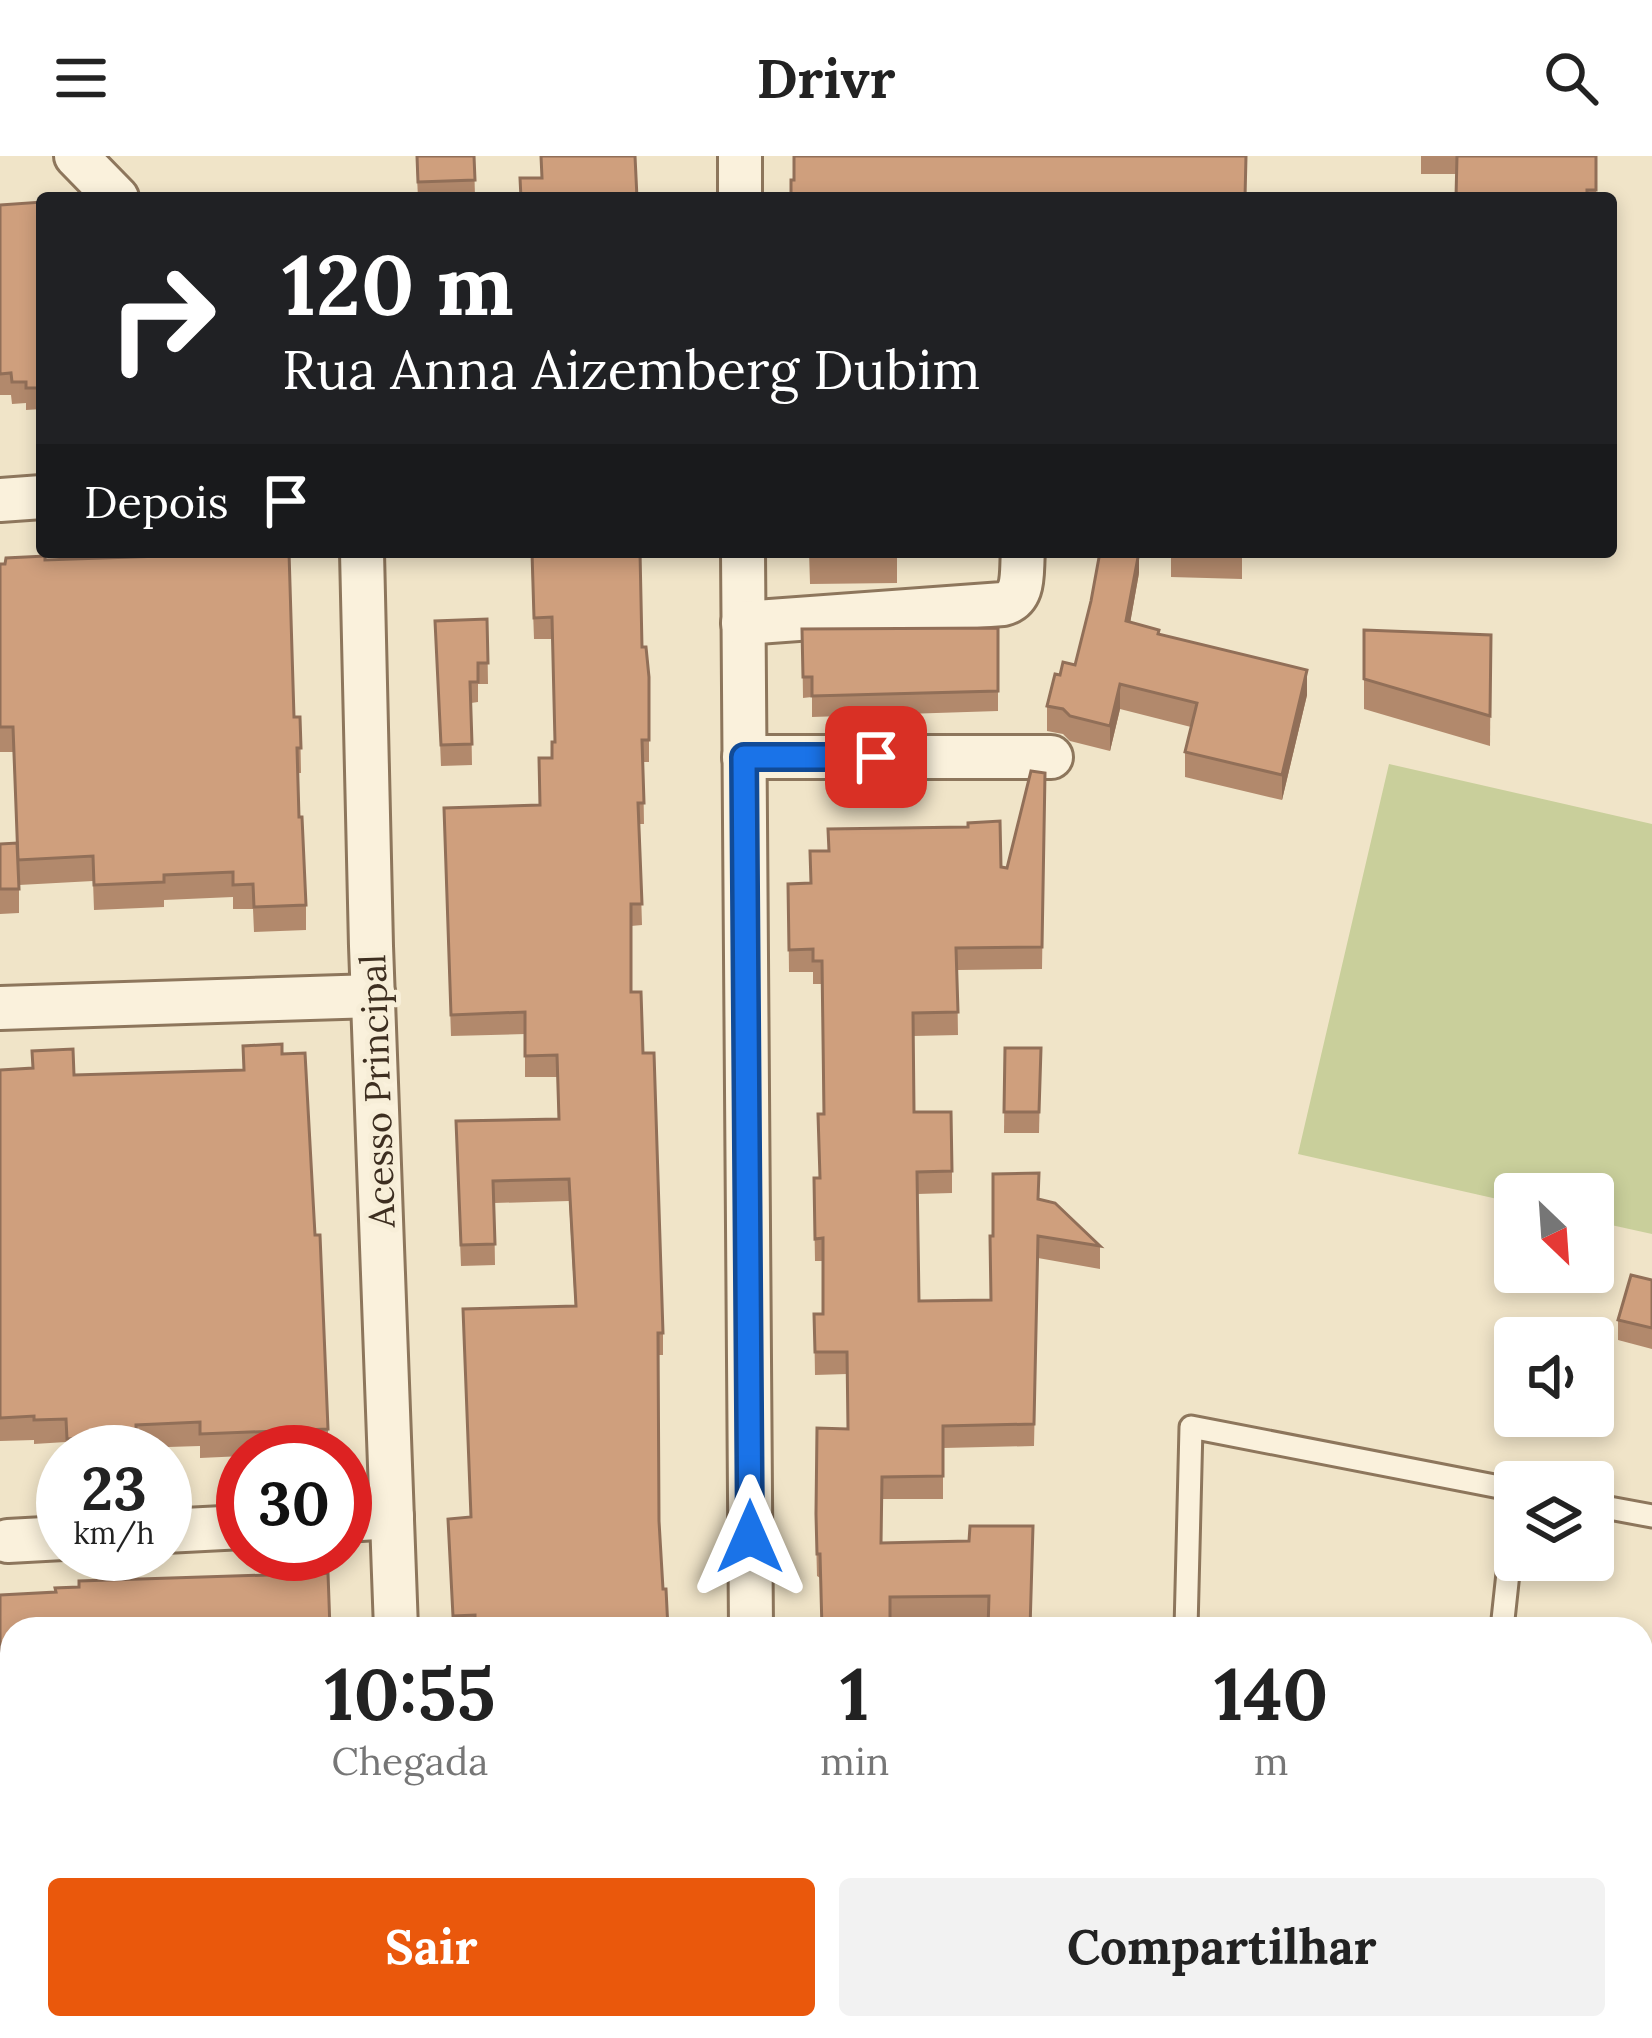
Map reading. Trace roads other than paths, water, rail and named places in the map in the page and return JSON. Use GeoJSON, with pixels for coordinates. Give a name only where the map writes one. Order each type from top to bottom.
{"type":"FeatureCollection","features":[{"type":"Feature","properties":{"kind":"street"},"geometry":{"type":"LineString","coordinates":[[76,156],[111,192]]}},
{"type":"Feature","properties":{"kind":"street"},"geometry":{"type":"LineString","coordinates":[[740,156],[740,192]]}},
{"type":"Feature","properties":{"kind":"street"},"geometry":{"type":"LineString","coordinates":[[0,500],[36,497]]}},
{"type":"Feature","properties":{"kind":"street","name":"Acesso Principal"},"geometry":{"type":"LineString","coordinates":[[362,558],[396,1617]]}},
{"type":"Feature","properties":{"kind":"street"},"geometry":{"type":"LineString","coordinates":[[742,558],[751,1617]]}},
{"type":"Feature","properties":{"kind":"street"},"geometry":{"type":"LineString","coordinates":[[743,623],[1012,602],[1018,595],[1022,558]]}},
{"type":"Feature","properties":{"kind":"street"},"geometry":{"type":"LineString","coordinates":[[744,757],[1051,758]]}},
{"type":"Feature","properties":{"kind":"street"},"geometry":{"type":"LineString","coordinates":[[0,1008],[374,996]]}},
{"type":"Feature","properties":{"kind":"street"},"geometry":{"type":"LineString","coordinates":[[372,1518],[392,1517]]}},
{"type":"Feature","properties":{"kind":"street"},"geometry":{"type":"LineString","coordinates":[[8,1541],[36,1539]]}},
{"type":"Feature","properties":{"kind":"lane"},"geometry":{"type":"LineString","coordinates":[[1186,1617],[1191,1427],[1494,1486]]}},
{"type":"Feature","properties":{"kind":"lane"},"geometry":{"type":"LineString","coordinates":[[1614,1508],[1652,1516]]}},
{"type":"Feature","properties":{"kind":"lane"},"geometry":{"type":"LineString","coordinates":[[1503,1617],[1507,1581]]}}]}
